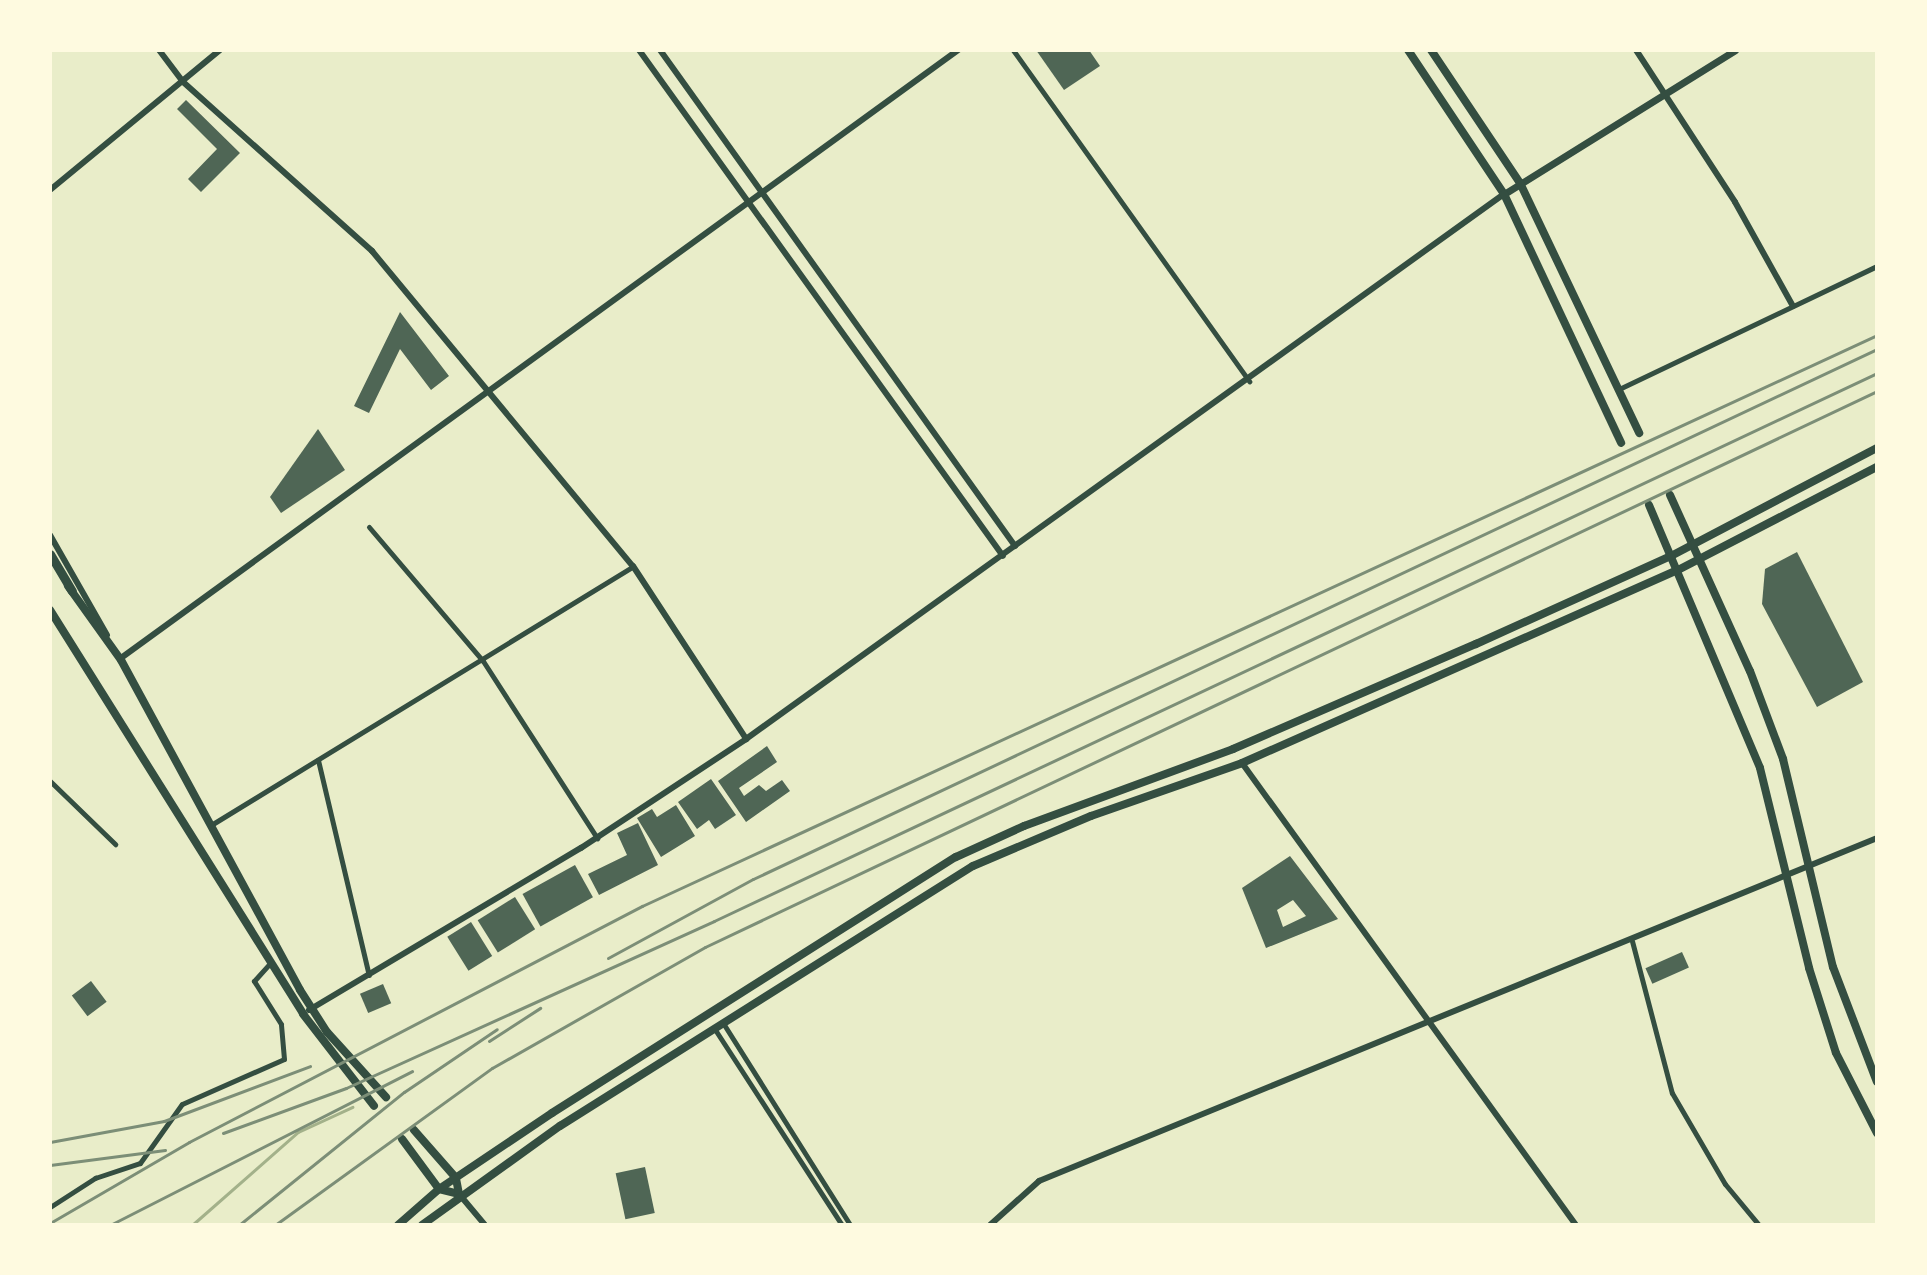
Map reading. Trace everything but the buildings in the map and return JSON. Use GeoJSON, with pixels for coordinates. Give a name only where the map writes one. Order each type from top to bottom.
{"type":"FeatureCollection","features":[{"type":"Feature","properties":{"kind":"highway"},"geometry":{"type":"LineString","coordinates":[[50,554],[72,591]]}},
{"type":"Feature","properties":{"kind":"main road"},"geometry":{"type":"LineString","coordinates":[[1408,50],[1504,194],[1621,443]]}},
{"type":"Feature","properties":{"kind":"main road"},"geometry":{"type":"LineString","coordinates":[[1431,50],[1520,183],[1639,433]]}},
{"type":"Feature","properties":{"kind":"main road"},"geometry":{"type":"LineString","coordinates":[[1504,194],[1735,50]]}},
{"type":"Feature","properties":{"kind":"main road"},"geometry":{"type":"LineString","coordinates":[[398,1225],[439,1189],[956,857],[1024,826],[1233,749],[1671,556],[1877,448]]}},
{"type":"Feature","properties":{"kind":"main road"},"geometry":{"type":"LineString","coordinates":[[422,1225],[459,1194],[718,1025],[973,866],[1091,816],[1242,763],[1678,570],[1877,467]]}},
{"type":"Feature","properties":{"kind":"main road"},"geometry":{"type":"LineString","coordinates":[[1670,495],[1700,558],[1783,759],[1811,864],[1833,967],[1877,1082]]}},
{"type":"Feature","properties":{"kind":"main road"},"geometry":{"type":"LineString","coordinates":[[1649,505],[1760,768],[1836,1053],[1877,1133]]}},
{"type":"Feature","properties":{"kind":"main road"},"geometry":{"type":"LineString","coordinates":[[50,562],[121,660],[312,1009],[386,1097]]}},
{"type":"Feature","properties":{"kind":"main road"},"geometry":{"type":"LineString","coordinates":[[50,610],[303,1014],[374,1106]]}},
{"type":"Feature","properties":{"kind":"main road"},"geometry":{"type":"LineString","coordinates":[[414,1130],[456,1178],[459,1194]]}},
{"type":"Feature","properties":{"kind":"main road"},"geometry":{"type":"LineString","coordinates":[[402,1139],[439,1189],[459,1194]]}},
{"type":"Feature","properties":{"kind":"street"},"geometry":{"type":"LineString","coordinates":[[159,50],[182,81],[372,251],[633,566],[746,739]]}},
{"type":"Feature","properties":{"kind":"street"},"geometry":{"type":"LineString","coordinates":[[50,190],[220,50]]}},
{"type":"Feature","properties":{"kind":"street"},"geometry":{"type":"LineString","coordinates":[[639,50],[1003,556]]}},
{"type":"Feature","properties":{"kind":"street"},"geometry":{"type":"LineString","coordinates":[[660,50],[1015,546]]}},
{"type":"Feature","properties":{"kind":"street"},"geometry":{"type":"LineString","coordinates":[[50,535],[121,660],[488,394],[745,200],[958,50]]}},
{"type":"Feature","properties":{"kind":"street"},"geometry":{"type":"LineString","coordinates":[[1013,50],[1249,381]]}},
{"type":"Feature","properties":{"kind":"street"},"geometry":{"type":"LineString","coordinates":[[1636,50],[1666,93],[1793,306]]}},
{"type":"Feature","properties":{"kind":"street"},"geometry":{"type":"LineString","coordinates":[[303,1014],[597,838],[746,739],[1249,381],[1504,194]]}},
{"type":"Feature","properties":{"kind":"street"},"geometry":{"type":"LineString","coordinates":[[1618,389],[1877,266]]}},
{"type":"Feature","properties":{"kind":"street"},"geometry":{"type":"LineString","coordinates":[[369,527],[483,661],[597,838]]}},
{"type":"Feature","properties":{"kind":"street"},"geometry":{"type":"LineString","coordinates":[[211,825],[483,661],[633,566]]}},
{"type":"Feature","properties":{"kind":"street"},"geometry":{"type":"LineString","coordinates":[[318,760],[369,975]]}},
{"type":"Feature","properties":{"kind":"street"},"geometry":{"type":"LineString","coordinates":[[1242,763],[1576,1225]]}},
{"type":"Feature","properties":{"kind":"street"},"geometry":{"type":"LineString","coordinates":[[50,781],[115,844]]}},
{"type":"Feature","properties":{"kind":"street"},"geometry":{"type":"LineString","coordinates":[[990,1225],[1039,1181],[1788,879],[1811,864],[1877,838]]}},
{"type":"Feature","properties":{"kind":"street"},"geometry":{"type":"LineString","coordinates":[[1632,941],[1672,1093],[1725,1184],[1759,1225]]}},
{"type":"Feature","properties":{"kind":"street"},"geometry":{"type":"LineString","coordinates":[[50,1207],[95,1178],[140,1163],[182,1104],[284,1059],[281,1024],[254,981],[270,963]]}},
{"type":"Feature","properties":{"kind":"street"},"geometry":{"type":"LineString","coordinates":[[718,1025],[842,1225]]}},
{"type":"Feature","properties":{"kind":"street"},"geometry":{"type":"LineString","coordinates":[[718,1025],[850,1225]]}},
{"type":"Feature","properties":{"kind":"street"},"geometry":{"type":"LineString","coordinates":[[459,1194],[485,1225]]}},
{"type":"Feature","properties":{"kind":"waterway"},"geometry":{"type":"LineString","coordinates":[[192,1225],[298,1132],[352,1107]]}},
{"type":"Feature","properties":{"kind":"railway"},"geometry":{"type":"LineString","coordinates":[[50,1223],[189,1142],[642,906],[1877,335]]}},
{"type":"Feature","properties":{"kind":"railway"},"geometry":{"type":"LineString","coordinates":[[608,958],[753,879],[1877,349]]}},
{"type":"Feature","properties":{"kind":"railway"},"geometry":{"type":"LineString","coordinates":[[223,1133],[346,1088],[714,921],[1877,373]]}},
{"type":"Feature","properties":{"kind":"railway"},"geometry":{"type":"LineString","coordinates":[[275,1225],[492,1068],[705,947],[1877,391]]}},
{"type":"Feature","properties":{"kind":"railway"},"geometry":{"type":"LineString","coordinates":[[489,1041],[540,1008]]}},
{"type":"Feature","properties":{"kind":"railway"},"geometry":{"type":"LineString","coordinates":[[239,1225],[404,1092],[497,1029]]}},
{"type":"Feature","properties":{"kind":"railway"},"geometry":{"type":"LineString","coordinates":[[50,1142],[164,1121],[310,1066]]}},
{"type":"Feature","properties":{"kind":"railway"},"geometry":{"type":"LineString","coordinates":[[110,1225],[412,1071]]}},
{"type":"Feature","properties":{"kind":"railway"},"geometry":{"type":"LineString","coordinates":[[50,1165],[165,1150]]}}]}
